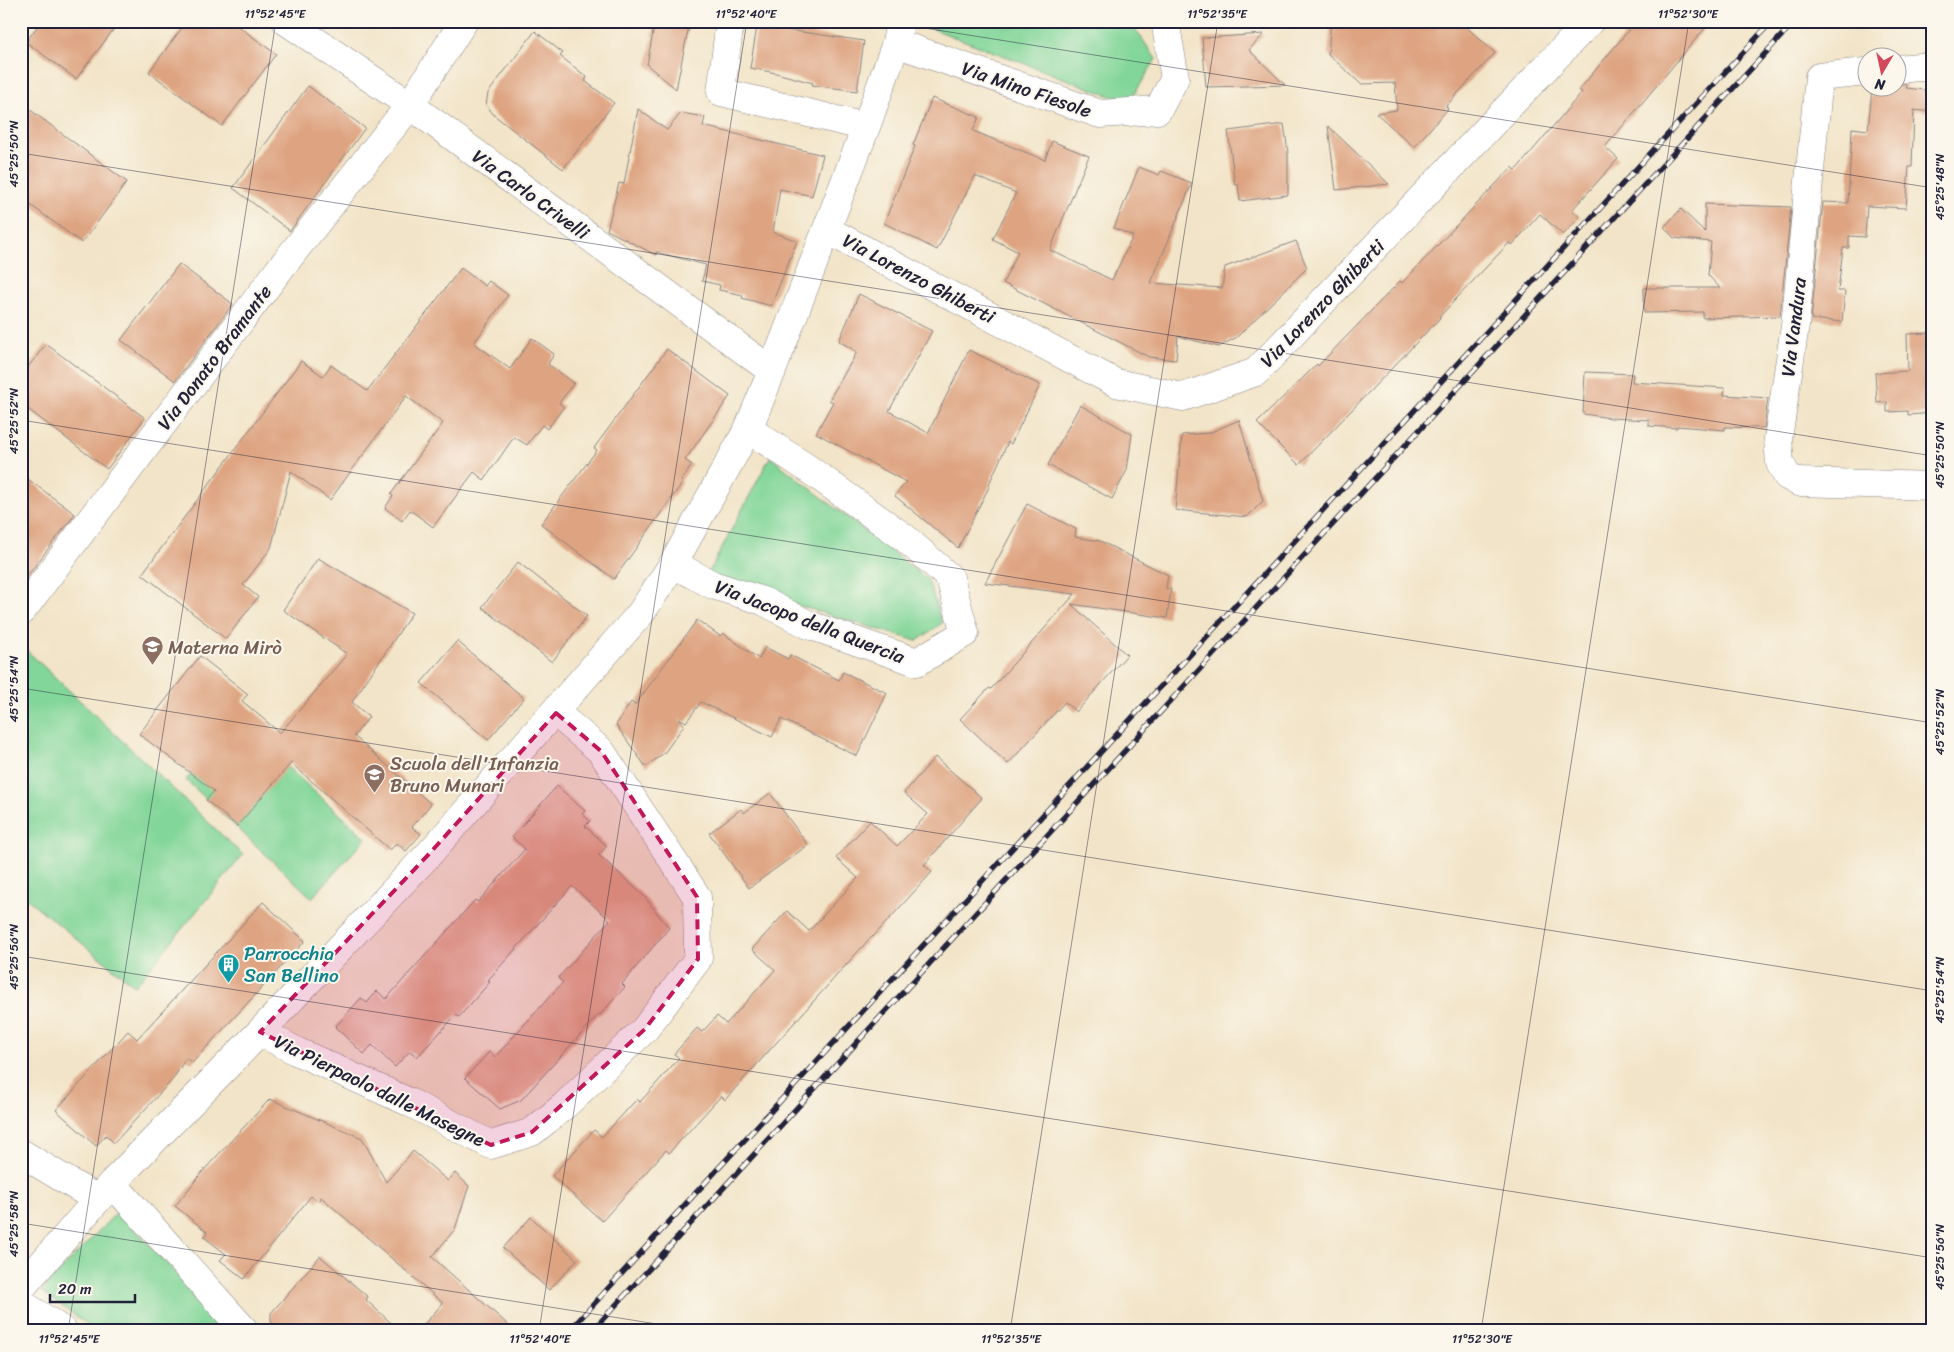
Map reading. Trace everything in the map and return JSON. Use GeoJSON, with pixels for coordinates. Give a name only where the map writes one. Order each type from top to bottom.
{"type":"FeatureCollection","features":[{"type":"Feature","properties":{"kind":"street","name":"Via Carlo Crivelli"},"geometry":{"type":"LineString","coordinates":[[286,21],[410,105],[772,371]]}},
{"type":"Feature","properties":{"kind":"street","name":"Via Donato Bramante"},"geometry":{"type":"LineString","coordinates":[[21,612],[280,270],[410,105],[464,21]]}},
{"type":"Feature","properties":{"kind":"street"},"geometry":{"type":"LineString","coordinates":[[730,21],[721,92],[866,127]]}},
{"type":"Feature","properties":{"kind":"street","name":"Via Mino Fiesole"},"geometry":{"type":"LineString","coordinates":[[898,32],[1100,114],[1130,113],[1158,110],[1175,78],[1165,21]]}},
{"type":"Feature","properties":{"kind":"street","name":"Via Lorenzo Ghiberti"},"geometry":{"type":"LineString","coordinates":[[827,230],[1116,383],[1183,397],[1256,372],[1590,21]]}},
{"type":"Feature","properties":{"kind":"street"},"geometry":{"type":"LineString","coordinates":[[21,1288],[105,1191],[260,1032],[429,854],[556,712],[641,613],[673,564],[748,430],[866,127],[898,32]]}},
{"type":"Feature","properties":{"kind":"street"},"geometry":{"type":"LineString","coordinates":[[1906,68],[1933,66]]}},
{"type":"Feature","properties":{"kind":"street","name":"Via Vandura"},"geometry":{"type":"LineString","coordinates":[[1856,73],[1819,76],[1795,326],[1778,440],[1780,463],[1787,476],[1798,482],[1933,486]]}},
{"type":"Feature","properties":{"kind":"street","name":"Via Jacopo della Quercia"},"geometry":{"type":"LineString","coordinates":[[673,564],[713,585],[764,601],[809,625],[917,662],[965,633],[950,578],[905,538],[807,468],[748,430]]}},
{"type":"Feature","properties":{"kind":"street","name":"Via Pierpaolo dalle Masegne"},"geometry":{"type":"LineString","coordinates":[[260,1032],[296,1052],[411,1103],[491,1146],[532,1132],[564,1106],[644,1029],[698,959],[697,897],[601,751],[556,712]]}},
{"type":"Feature","properties":{"kind":"street"},"geometry":{"type":"LineString","coordinates":[[21,1153],[105,1191],[245,1331]]}},
{"type":"Feature","properties":{"kind":"street"},"geometry":{"type":"LineString","coordinates":[[21,1303],[62,1331]]}},
{"type":"Feature","properties":{"kind":"highlighted area"},"geometry":{"type":"Polygon","coordinates":[[[556,713],[601,751],[697,897],[698,959],[645,1029],[532,1132],[491,1145],[260,1032],[429,854],[556,713]]]}},
{"type":"Feature","properties":{"kind":"green space"},"geometry":{"type":"Polygon","coordinates":[[[935,21],[1125,21],[1134,27],[1156,59],[1129,103],[933,29],[935,21]]]}},
{"type":"Feature","properties":{"kind":"green space"},"geometry":{"type":"Polygon","coordinates":[[[770,457],[928,580],[942,623],[917,641],[793,604],[708,574],[770,457]]]}},
{"type":"Feature","properties":{"kind":"green space"},"geometry":{"type":"Polygon","coordinates":[[[22,646],[243,855],[135,986],[21,894],[22,646]]]}},
{"type":"Feature","properties":{"kind":"green space"},"geometry":{"type":"Polygon","coordinates":[[[235,720],[366,838],[312,898],[186,780],[235,720]]]}},
{"type":"Feature","properties":{"kind":"green space"},"geometry":{"type":"Polygon","coordinates":[[[118,1211],[230,1331],[96,1331],[41,1291],[118,1211]]]}},
{"type":"Feature","properties":{"kind":"building"},"geometry":{"type":"Polygon","coordinates":[[[41,21],[120,21],[76,79],[26,42],[41,21]]]}},
{"type":"Feature","properties":{"kind":"building"},"geometry":{"type":"Polygon","coordinates":[[[187,21],[231,21],[276,54],[222,126],[149,72],[187,21]]]}},
{"type":"Feature","properties":{"kind":"building"},"geometry":{"type":"Polygon","coordinates":[[[655,21],[690,21],[676,89],[647,65],[655,21]]]}},
{"type":"Feature","properties":{"kind":"building"},"geometry":{"type":"Polygon","coordinates":[[[758,21],[789,21],[788,30],[864,41],[857,91],[812,85],[813,83],[750,68],[758,21]]]}},
{"type":"Feature","properties":{"kind":"building"},"geometry":{"type":"Polygon","coordinates":[[[1331,21],[1460,21],[1495,53],[1446,106],[1448,109],[1414,147],[1376,113],[1397,110],[1395,83],[1361,84],[1328,54],[1331,21]]]}},
{"type":"Feature","properties":{"kind":"building"},"geometry":{"type":"Polygon","coordinates":[[[1636,21],[1711,21],[1605,147],[1618,159],[1572,210],[1580,217],[1563,235],[1540,214],[1512,245],[1509,243],[1299,465],[1257,423],[1317,364],[1318,366],[1400,281],[1402,283],[1512,167],[1516,170],[1582,92],[1579,90],[1636,21]]]}},
{"type":"Feature","properties":{"kind":"building"},"geometry":{"type":"Polygon","coordinates":[[[535,31],[563,53],[560,56],[587,77],[585,81],[614,103],[563,169],[494,115],[486,105],[488,93],[535,31]]]}},
{"type":"Feature","properties":{"kind":"building"},"geometry":{"type":"Polygon","coordinates":[[[1264,34],[1249,50],[1285,85],[1206,87],[1202,38],[1264,34]]]}},
{"type":"Feature","properties":{"kind":"building"},"geometry":{"type":"Polygon","coordinates":[[[308,86],[365,128],[290,231],[233,188],[308,86]]]}},
{"type":"Feature","properties":{"kind":"building"},"geometry":{"type":"Polygon","coordinates":[[[1906,88],[1933,91],[1933,112],[1914,110],[1912,167],[1909,167],[1906,208],[1867,206],[1865,237],[1849,236],[1849,248],[1843,248],[1838,291],[1845,291],[1842,322],[1811,319],[1823,202],[1848,203],[1852,128],[1868,130],[1871,98],[1906,98],[1906,88]]]}},
{"type":"Feature","properties":{"kind":"building"},"geometry":{"type":"Polygon","coordinates":[[[932,98],[979,117],[973,131],[1045,160],[1052,141],[1089,156],[1050,250],[1112,280],[1133,236],[1114,228],[1139,167],[1159,175],[1161,171],[1192,183],[1151,283],[1222,288],[1225,267],[1296,241],[1307,268],[1237,337],[1219,347],[1178,336],[1176,360],[1149,357],[1003,283],[1018,252],[993,239],[1016,193],[975,176],[937,250],[884,223],[932,98]]]}},
{"type":"Feature","properties":{"kind":"building"},"geometry":{"type":"Polygon","coordinates":[[[21,103],[127,182],[82,243],[21,198],[21,103]]]}},
{"type":"Feature","properties":{"kind":"building"},"geometry":{"type":"Polygon","coordinates":[[[638,109],[667,130],[681,113],[705,117],[703,126],[823,155],[812,196],[780,189],[773,232],[797,241],[771,306],[742,298],[743,295],[719,290],[720,285],[702,281],[706,265],[656,252],[656,255],[607,230],[619,183],[624,184],[638,109]]]}},
{"type":"Feature","properties":{"kind":"building"},"geometry":{"type":"Polygon","coordinates":[[[1284,124],[1288,153],[1288,195],[1240,201],[1238,184],[1235,185],[1228,131],[1284,124]]]}},
{"type":"Feature","properties":{"kind":"building"},"geometry":{"type":"Polygon","coordinates":[[[1328,126],[1389,184],[1336,190],[1328,126]]]}},
{"type":"Feature","properties":{"kind":"building"},"geometry":{"type":"Polygon","coordinates":[[[1705,204],[1791,207],[1780,316],[1703,318],[1703,312],[1644,313],[1644,288],[1720,288],[1708,275],[1711,242],[1674,238],[1664,227],[1681,209],[1705,232],[1705,204]]]}},
{"type":"Feature","properties":{"kind":"building"},"geometry":{"type":"Polygon","coordinates":[[[179,264],[233,304],[175,381],[121,340],[179,264]]]}},
{"type":"Feature","properties":{"kind":"building"},"geometry":{"type":"Polygon","coordinates":[[[461,268],[485,286],[489,281],[508,295],[474,343],[510,369],[532,338],[554,354],[548,364],[574,383],[559,403],[564,407],[547,429],[542,425],[527,445],[514,437],[484,480],[474,472],[433,527],[410,510],[402,521],[385,508],[393,496],[391,494],[443,423],[406,396],[330,500],[291,471],[271,548],[243,585],[258,597],[226,639],[142,574],[301,361],[323,376],[331,365],[367,391],[461,268]]]}},
{"type":"Feature","properties":{"kind":"building"},"geometry":{"type":"Polygon","coordinates":[[[859,294],[932,331],[889,411],[928,433],[969,350],[1040,385],[1011,444],[1008,442],[990,485],[958,548],[895,496],[906,482],[816,433],[833,402],[829,400],[857,352],[839,341],[859,294]]]}},
{"type":"Feature","properties":{"kind":"building"},"geometry":{"type":"Polygon","coordinates":[[[1933,333],[1933,413],[1908,415],[1908,411],[1887,412],[1887,402],[1877,403],[1875,373],[1908,371],[1907,334],[1933,333]]]}},
{"type":"Feature","properties":{"kind":"building"},"geometry":{"type":"Polygon","coordinates":[[[46,344],[145,418],[107,469],[21,404],[21,376],[46,344]]]}},
{"type":"Feature","properties":{"kind":"building"},"geometry":{"type":"Polygon","coordinates":[[[667,349],[730,396],[685,460],[692,465],[681,481],[683,482],[614,579],[541,524],[597,450],[594,448],[667,349]]]}},
{"type":"Feature","properties":{"kind":"building"},"geometry":{"type":"Polygon","coordinates":[[[1585,372],[1633,374],[1632,382],[1725,388],[1724,395],[1768,398],[1764,428],[1725,427],[1725,430],[1649,426],[1649,420],[1583,414],[1585,372]]]}},
{"type":"Feature","properties":{"kind":"building"},"geometry":{"type":"Polygon","coordinates":[[[1080,405],[1132,434],[1127,470],[1112,499],[1048,465],[1080,405]]]}},
{"type":"Feature","properties":{"kind":"building"},"geometry":{"type":"Polygon","coordinates":[[[1239,420],[1263,501],[1247,517],[1175,510],[1182,435],[1209,433],[1239,420]]]}},
{"type":"Feature","properties":{"kind":"building"},"geometry":{"type":"Polygon","coordinates":[[[21,474],[75,514],[21,584],[21,474]]]}},
{"type":"Feature","properties":{"kind":"building"},"geometry":{"type":"Polygon","coordinates":[[[1027,504],[1076,529],[1075,537],[1100,541],[1168,575],[1166,589],[1171,589],[1167,618],[1071,604],[1127,655],[1076,712],[1065,702],[1008,764],[960,719],[989,688],[991,689],[1075,594],[985,583],[1027,504]]]}},
{"type":"Feature","properties":{"kind":"building"},"geometry":{"type":"Polygon","coordinates":[[[318,558],[412,613],[352,702],[369,717],[354,736],[431,804],[412,827],[421,834],[406,851],[397,843],[390,850],[291,763],[237,826],[206,800],[214,791],[139,734],[200,656],[248,694],[242,701],[280,733],[347,654],[283,610],[318,558]]]}},
{"type":"Feature","properties":{"kind":"building"},"geometry":{"type":"Polygon","coordinates":[[[518,562],[587,616],[552,662],[482,607],[518,562]]]}},
{"type":"Feature","properties":{"kind":"building"},"geometry":{"type":"Polygon","coordinates":[[[697,620],[720,636],[723,633],[759,659],[765,647],[788,659],[790,655],[839,680],[843,672],[887,693],[857,756],[781,719],[772,737],[701,702],[686,722],[679,718],[684,725],[665,752],[646,767],[616,725],[631,702],[635,705],[697,620]]]}},
{"type":"Feature","properties":{"kind":"building"},"geometry":{"type":"Polygon","coordinates":[[[457,641],[524,698],[488,740],[421,683],[457,641]]]}},
{"type":"Feature","properties":{"kind":"building"},"geometry":{"type":"Polygon","coordinates":[[[935,757],[982,798],[924,865],[932,872],[725,1100],[721,1096],[669,1153],[666,1150],[602,1221],[552,1176],[594,1130],[602,1137],[637,1099],[640,1102],[679,1058],[674,1054],[697,1028],[702,1032],[717,1016],[726,1024],[775,970],[752,949],[787,911],[809,931],[858,878],[836,858],[870,821],[897,846],[928,814],[904,793],[935,757]]]}},
{"type":"Feature","properties":{"kind":"building"},"geometry":{"type":"Polygon","coordinates":[[[557,786],[585,811],[582,814],[590,821],[585,826],[607,846],[599,855],[644,896],[669,928],[622,984],[625,987],[521,1100],[500,1109],[465,1078],[489,1052],[495,1057],[563,982],[558,978],[610,920],[572,886],[488,980],[490,982],[459,1017],[456,1015],[417,1057],[410,1051],[395,1067],[372,1045],[364,1054],[335,1027],[361,998],[367,1003],[377,991],[386,999],[475,900],[478,902],[525,849],[512,837],[557,786]]]}},
{"type":"Feature","properties":{"kind":"building"},"geometry":{"type":"Polygon","coordinates":[[[770,793],[808,845],[749,888],[709,833],[741,809],[744,813],[770,793]]]}},
{"type":"Feature","properties":{"kind":"building"},"geometry":{"type":"Polygon","coordinates":[[[263,902],[305,941],[192,1063],[186,1058],[173,1079],[114,1143],[106,1135],[96,1146],[56,1110],[128,1031],[137,1039],[263,902]]]}},
{"type":"Feature","properties":{"kind":"building"},"geometry":{"type":"Polygon","coordinates":[[[270,1099],[362,1138],[386,1182],[413,1151],[448,1181],[455,1173],[469,1186],[455,1229],[432,1257],[515,1331],[418,1331],[443,1303],[321,1197],[318,1202],[311,1196],[244,1279],[220,1260],[226,1254],[204,1237],[207,1232],[175,1206],[203,1171],[270,1099]]]}},
{"type":"Feature","properties":{"kind":"building"},"geometry":{"type":"Polygon","coordinates":[[[531,1217],[577,1260],[549,1290],[503,1248],[531,1217]]]}},
{"type":"Feature","properties":{"kind":"building"},"geometry":{"type":"Polygon","coordinates":[[[320,1256],[368,1297],[366,1300],[400,1331],[282,1331],[271,1322],[271,1313],[320,1256]]]}},
{"type":"Feature","properties":{"kind":"railway"},"geometry":{"type":"LineString","coordinates":[[569,1331],[1772,21]]}},
{"type":"Feature","properties":{"kind":"railway"},"geometry":{"type":"LineString","coordinates":[[592,1331],[1795,21]]}},
{"type":"Feature","properties":{"kind":"place","name":"Materna Mirò"},"geometry":{"type":"Point","coordinates":[152,666]}},
{"type":"Feature","properties":{"kind":"place","name":"Scuola dell'Infanzia Bruno Munari"},"geometry":{"type":"Point","coordinates":[374,793]}},
{"type":"Feature","properties":{"kind":"place","name":"Parrocchia San Bellino"},"geometry":{"type":"Point","coordinates":[228,983]}}]}
